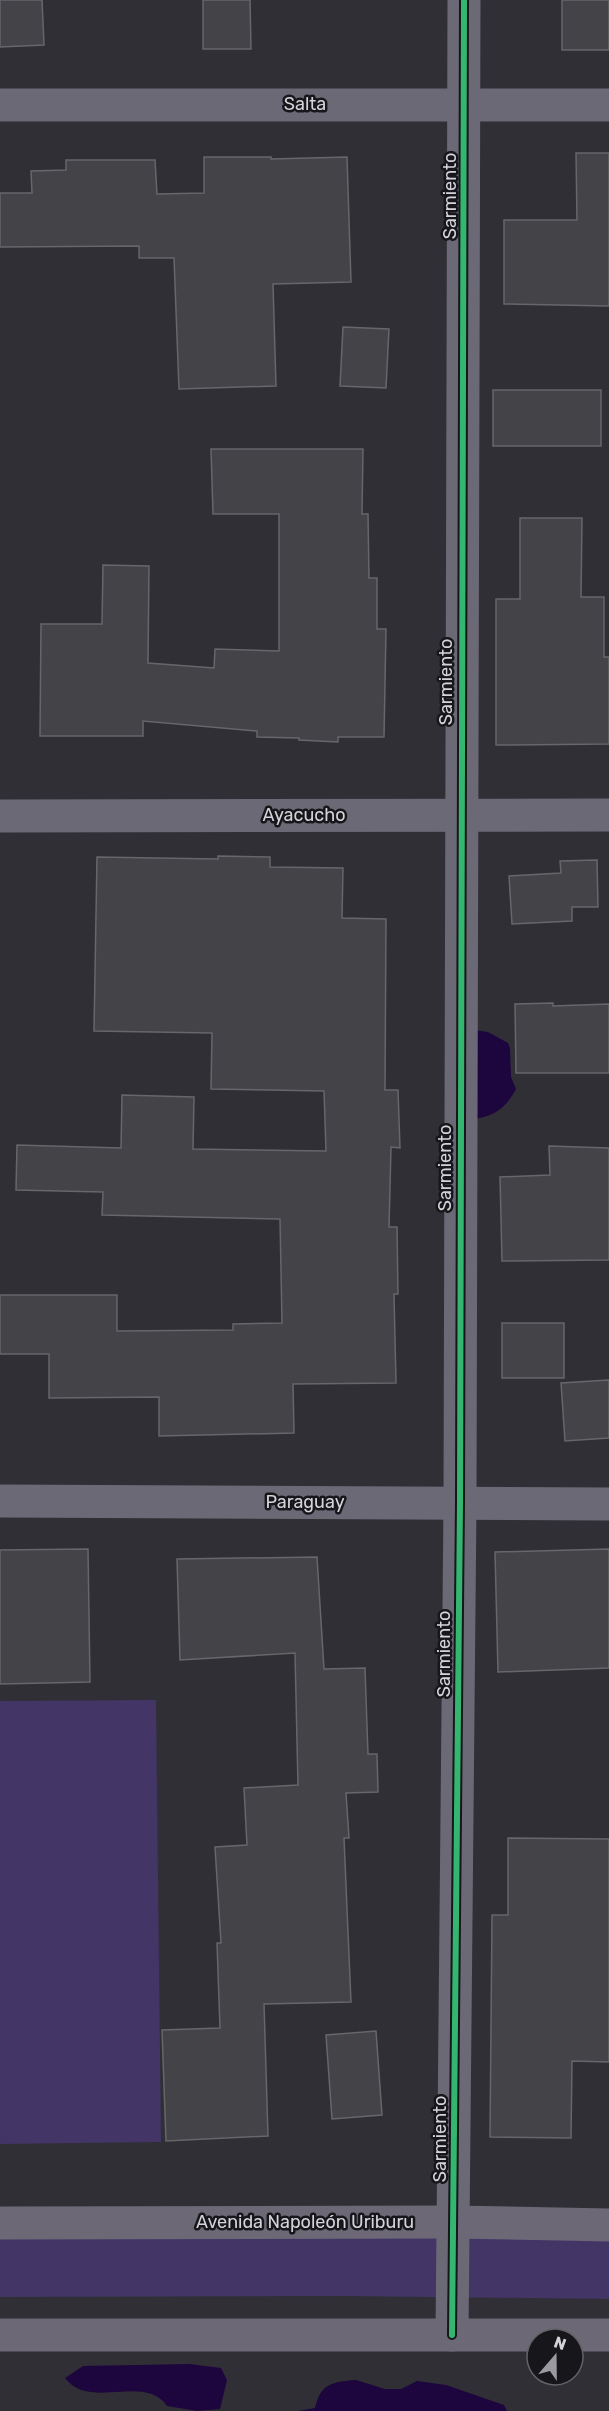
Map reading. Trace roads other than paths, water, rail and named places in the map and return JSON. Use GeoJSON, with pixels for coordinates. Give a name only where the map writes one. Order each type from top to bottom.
{"type":"FeatureCollection","features":[{"type":"Feature","properties":{"kind":"main road","name":"Avenida Napoleón Uriburu"},"geometry":{"type":"LineString","coordinates":[[0,2223],[454,2222],[609,2225]]}},
{"type":"Feature","properties":{"kind":"main road"},"geometry":{"type":"LineString","coordinates":[[0,2335],[609,2335]]}},
{"type":"Feature","properties":{"kind":"street","name":"Sarmiento"},"geometry":{"type":"LineString","coordinates":[[452,2335],[460,1503],[460,815],[464,0]]}},
{"type":"Feature","properties":{"kind":"street","name":"Salta"},"geometry":{"type":"LineString","coordinates":[[0,105],[609,105]]}},
{"type":"Feature","properties":{"kind":"street","name":"Ayacucho"},"geometry":{"type":"LineString","coordinates":[[0,816],[609,815]]}},
{"type":"Feature","properties":{"kind":"street","name":"Paraguay"},"geometry":{"type":"LineString","coordinates":[[0,1502],[609,1504]]}}]}
